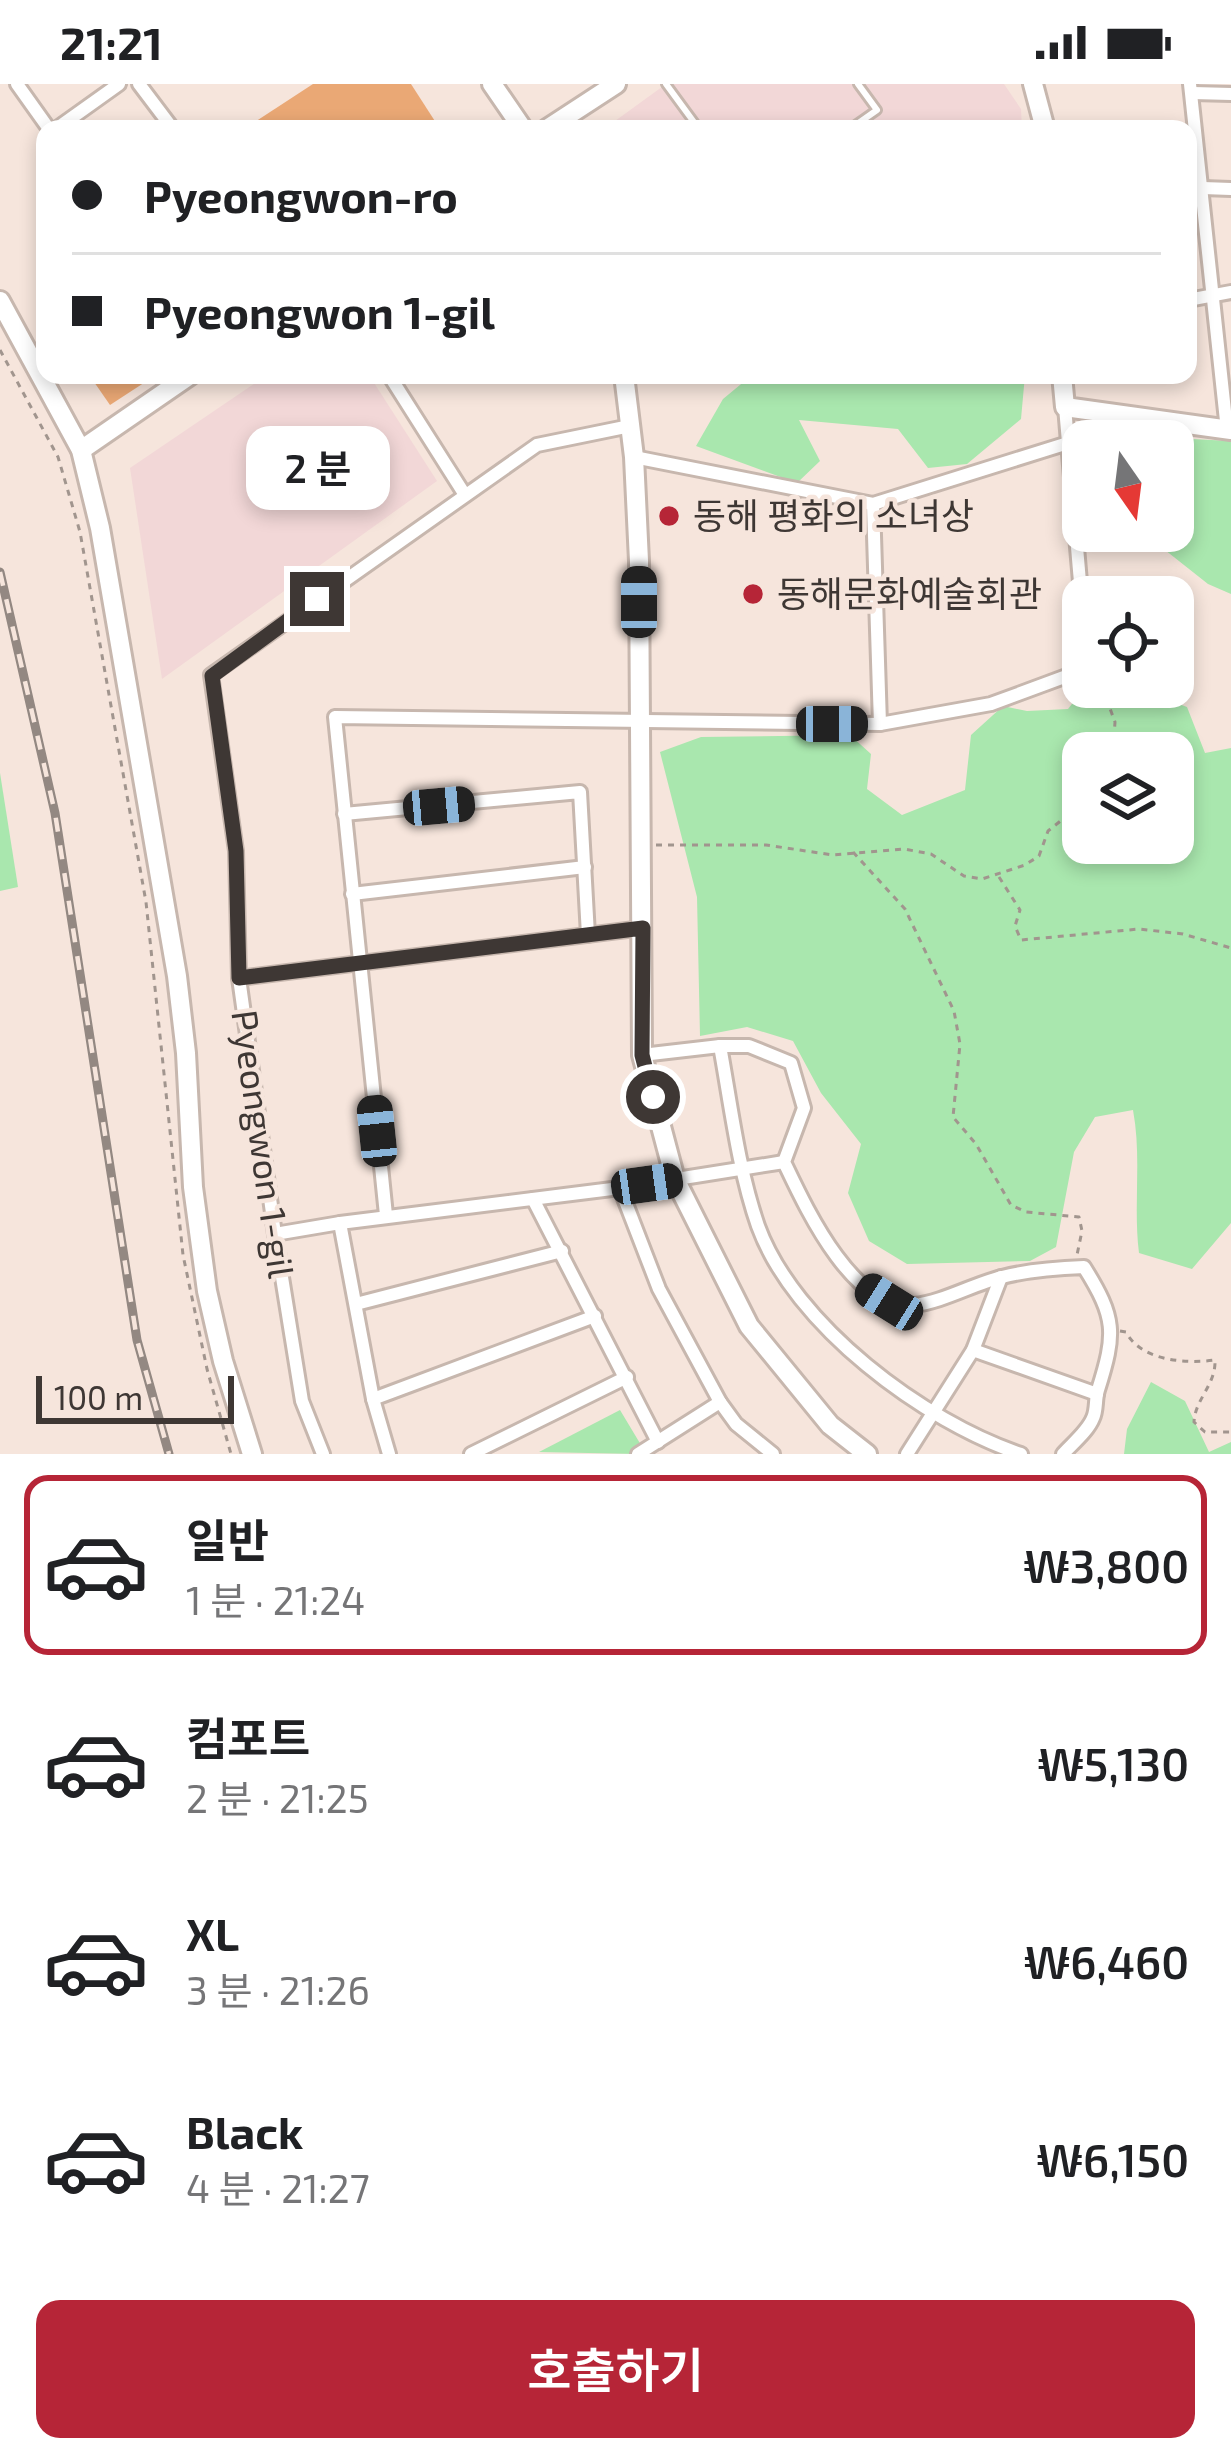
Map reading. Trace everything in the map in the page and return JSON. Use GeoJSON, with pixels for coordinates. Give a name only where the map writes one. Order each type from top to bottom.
{"type":"FeatureCollection","features":[{"type":"Feature","properties":{"kind":"street"},"geometry":{"type":"LineString","coordinates":[[17,84],[45,120]]}},
{"type":"Feature","properties":{"kind":"street"},"geometry":{"type":"LineString","coordinates":[[65,120],[119,84]]}},
{"type":"Feature","properties":{"kind":"street"},"geometry":{"type":"LineString","coordinates":[[139,84],[166,120]]}},
{"type":"Feature","properties":{"kind":"street"},"geometry":{"type":"LineString","coordinates":[[492,84],[517,120]]}},
{"type":"Feature","properties":{"kind":"street"},"geometry":{"type":"LineString","coordinates":[[561,120],[616,84]]}},
{"type":"Feature","properties":{"kind":"street"},"geometry":{"type":"LineString","coordinates":[[1033,84],[1043,120]]}},
{"type":"Feature","properties":{"kind":"street"},"geometry":{"type":"LineString","coordinates":[[1196,120],[1192,88],[1231,94]]}},
{"type":"Feature","properties":{"kind":"street"},"geometry":{"type":"LineString","coordinates":[[1065,407],[1229,430],[1197,133]]}},
{"type":"Feature","properties":{"kind":"street"},"geometry":{"type":"LineString","coordinates":[[1203,188],[1231,189]]}},
{"type":"Feature","properties":{"kind":"street"},"geometry":{"type":"LineString","coordinates":[[1197,298],[1231,292]]}},
{"type":"Feature","properties":{"kind":"street"},"geometry":{"type":"LineString","coordinates":[[0,301],[36,367]]}},
{"type":"Feature","properties":{"kind":"street"},"geometry":{"type":"LineString","coordinates":[[45,384],[81,450],[100,528],[164,889],[186,1053],[194,1187],[207,1291],[252,1454]]}},
{"type":"Feature","properties":{"kind":"street"},"geometry":{"type":"LineString","coordinates":[[81,450],[177,384]]}},
{"type":"Feature","properties":{"kind":"street"},"geometry":{"type":"LineString","coordinates":[[395,384],[465,494]]}},
{"type":"Feature","properties":{"kind":"street"},"geometry":{"type":"LineString","coordinates":[[625,384],[634,457],[641,723],[642,1055],[675,1180],[749,1326],[830,1425],[867,1454]]}},
{"type":"Feature","properties":{"kind":"street"},"geometry":{"type":"LineString","coordinates":[[1063,384],[1066,420]]}},
{"type":"Feature","properties":{"kind":"street","name":"Pyeongwon 1-gil"},"geometry":{"type":"LineString","coordinates":[[323,1454],[302,1402],[275,1234],[239,978],[236,851],[212,676],[537,446],[630,426]]}},
{"type":"Feature","properties":{"kind":"street"},"geometry":{"type":"LineString","coordinates":[[634,457],[873,504],[1062,445]]}},
{"type":"Feature","properties":{"kind":"street"},"geometry":{"type":"LineString","coordinates":[[873,504],[880,724]]}},
{"type":"Feature","properties":{"kind":"street"},"geometry":{"type":"LineString","coordinates":[[386,1214],[335,717],[880,724],[991,704],[1062,678]]}},
{"type":"Feature","properties":{"kind":"street"},"geometry":{"type":"LineString","coordinates":[[344,814],[580,792],[588,935]]}},
{"type":"Feature","properties":{"kind":"street"},"geometry":{"type":"LineString","coordinates":[[352,894],[584,868]]}},
{"type":"Feature","properties":{"kind":"street"},"geometry":{"type":"LineString","coordinates":[[239,978],[643,928]]}},
{"type":"Feature","properties":{"kind":"street"},"geometry":{"type":"LineString","coordinates":[[720,1046],[742,1168],[759,1229],[788,1280],[854,1358],[989,1443],[1022,1454]]}},
{"type":"Feature","properties":{"kind":"street"},"geometry":{"type":"LineString","coordinates":[[642,1055],[749,1046],[790,1063],[804,1108],[784,1162],[818,1234],[868,1289],[889,1302],[913,1306],[1000,1277],[1084,1267],[1106,1301],[1111,1330],[1109,1364],[1096,1394],[1093,1419],[1063,1454]]}},
{"type":"Feature","properties":{"kind":"street"},"geometry":{"type":"LineString","coordinates":[[275,1234],[386,1214],[620,1188],[784,1162]]}},
{"type":"Feature","properties":{"kind":"street"},"geometry":{"type":"LineString","coordinates":[[620,1188],[658,1289],[720,1402],[736,1424],[773,1454]]}},
{"type":"Feature","properties":{"kind":"street"},"geometry":{"type":"LineString","coordinates":[[532,1198],[658,1442]]}},
{"type":"Feature","properties":{"kind":"street"},"geometry":{"type":"LineString","coordinates":[[340,1223],[373,1399],[389,1454]]}},
{"type":"Feature","properties":{"kind":"street"},"geometry":{"type":"LineString","coordinates":[[356,1304],[562,1251]]}},
{"type":"Feature","properties":{"kind":"street"},"geometry":{"type":"LineString","coordinates":[[908,1454],[973,1350],[1000,1277]]}},
{"type":"Feature","properties":{"kind":"street"},"geometry":{"type":"LineString","coordinates":[[373,1399],[595,1316]]}},
{"type":"Feature","properties":{"kind":"street"},"geometry":{"type":"LineString","coordinates":[[973,1350],[1096,1394]]}},
{"type":"Feature","properties":{"kind":"street"},"geometry":{"type":"LineString","coordinates":[[471,1454],[627,1378]]}},
{"type":"Feature","properties":{"kind":"street"},"geometry":{"type":"LineString","coordinates":[[638,1454],[720,1402]]}},
{"type":"Feature","properties":{"kind":"lane"},"geometry":{"type":"LineString","coordinates":[[666,84],[692,120]]}},
{"type":"Feature","properties":{"kind":"lane"},"geometry":{"type":"LineString","coordinates":[[858,84],[877,110],[863,120]]}},
{"type":"Feature","properties":{"kind":"path"},"geometry":{"type":"LineString","coordinates":[[0,350],[58,457],[80,532],[146,902],[184,1255],[207,1369],[231,1454]]}},
{"type":"Feature","properties":{"kind":"path"},"geometry":{"type":"LineString","coordinates":[[642,844],[766,844],[833,855],[914,850],[939,857],[964,876],[998,875],[1039,856],[1052,826],[1062,819]]}},
{"type":"Feature","properties":{"kind":"path"},"geometry":{"type":"LineString","coordinates":[[853,852],[905,909],[954,1011],[960,1044],[953,1117],[976,1144],[1011,1205],[1026,1212],[1079,1217],[1082,1231],[1075,1267]]}},
{"type":"Feature","properties":{"kind":"path"},"geometry":{"type":"LineString","coordinates":[[998,875],[1020,910],[1015,926],[1021,940],[1139,929],[1183,934],[1231,948]]}},
{"type":"Feature","properties":{"kind":"path"},"geometry":{"type":"LineString","coordinates":[[1111,1330],[1126,1332],[1136,1346],[1171,1359],[1191,1364],[1215,1360],[1215,1373],[1194,1422],[1205,1432],[1231,1432]]}},
{"type":"Feature","properties":{"kind":"shaded area"},"geometry":{"type":"Polygon","coordinates":[[[666,84],[1004,84],[1021,109],[1022,120],[616,120],[666,84]]]}},
{"type":"Feature","properties":{"kind":"shaded area"},"geometry":{"type":"Polygon","coordinates":[[[254,384],[375,384],[437,481],[162,679],[130,468],[254,384]]]}},
{"type":"Feature","properties":{"kind":"green space"},"geometry":{"type":"Polygon","coordinates":[[[741,384],[1024,384],[1021,419],[967,464],[928,468],[898,429],[799,420],[820,461],[797,483],[696,446],[723,399],[741,384]]]}},
{"type":"Feature","properties":{"kind":"green space"},"geometry":{"type":"Polygon","coordinates":[[[1194,439],[1231,441],[1231,594],[1208,584],[1168,552],[1194,552],[1194,439]]]}},
{"type":"Feature","properties":{"kind":"green space"},"geometry":{"type":"Polygon","coordinates":[[[1003,706],[1027,711],[1187,708],[1205,753],[1231,748],[1231,1223],[1192,1269],[1139,1253],[1133,1110],[1095,1117],[1074,1152],[1056,1247],[1030,1261],[907,1264],[869,1241],[848,1193],[861,1144],[821,1093],[793,1041],[747,1027],[700,1036],[697,897],[660,752],[701,737],[850,735],[871,754],[867,789],[902,815],[965,790],[971,735],[1003,706]]]}},
{"type":"Feature","properties":{"kind":"green space"},"geometry":{"type":"Polygon","coordinates":[[[0,773],[18,887],[0,891],[0,773]]]}},
{"type":"Feature","properties":{"kind":"green space"},"geometry":{"type":"Polygon","coordinates":[[[1151,1382],[1185,1401],[1209,1452],[1231,1442],[1231,1454],[1124,1454],[1127,1429],[1151,1382]]]}},
{"type":"Feature","properties":{"kind":"green space"},"geometry":{"type":"Polygon","coordinates":[[[620,1410],[644,1450],[638,1454],[539,1452],[620,1410]]]}},
{"type":"Feature","properties":{"kind":"building"},"geometry":{"type":"Polygon","coordinates":[[[313,84],[411,84],[434,120],[258,120],[313,84]]]}},
{"type":"Feature","properties":{"kind":"building"},"geometry":{"type":"Polygon","coordinates":[[[95,384],[142,384],[110,405],[95,384]]]}},
{"type":"Feature","properties":{"kind":"railway"},"geometry":{"type":"LineString","coordinates":[[0,572],[55,813],[137,1340],[169,1454]]}},
{"type":"Feature","properties":{"kind":"place","name":"동해 평화의 소녀상"},"geometry":{"type":"Point","coordinates":[669,516]}},
{"type":"Feature","properties":{"kind":"place","name":"동해문화예술회관"},"geometry":{"type":"Point","coordinates":[753,594]}},
{"type":"Feature","properties":{"kind":"route"},"geometry":{"type":"LineString","coordinates":[[317,599],[212,676],[236,851],[239,978],[643,928],[642,1055],[653,1097]]}}]}
